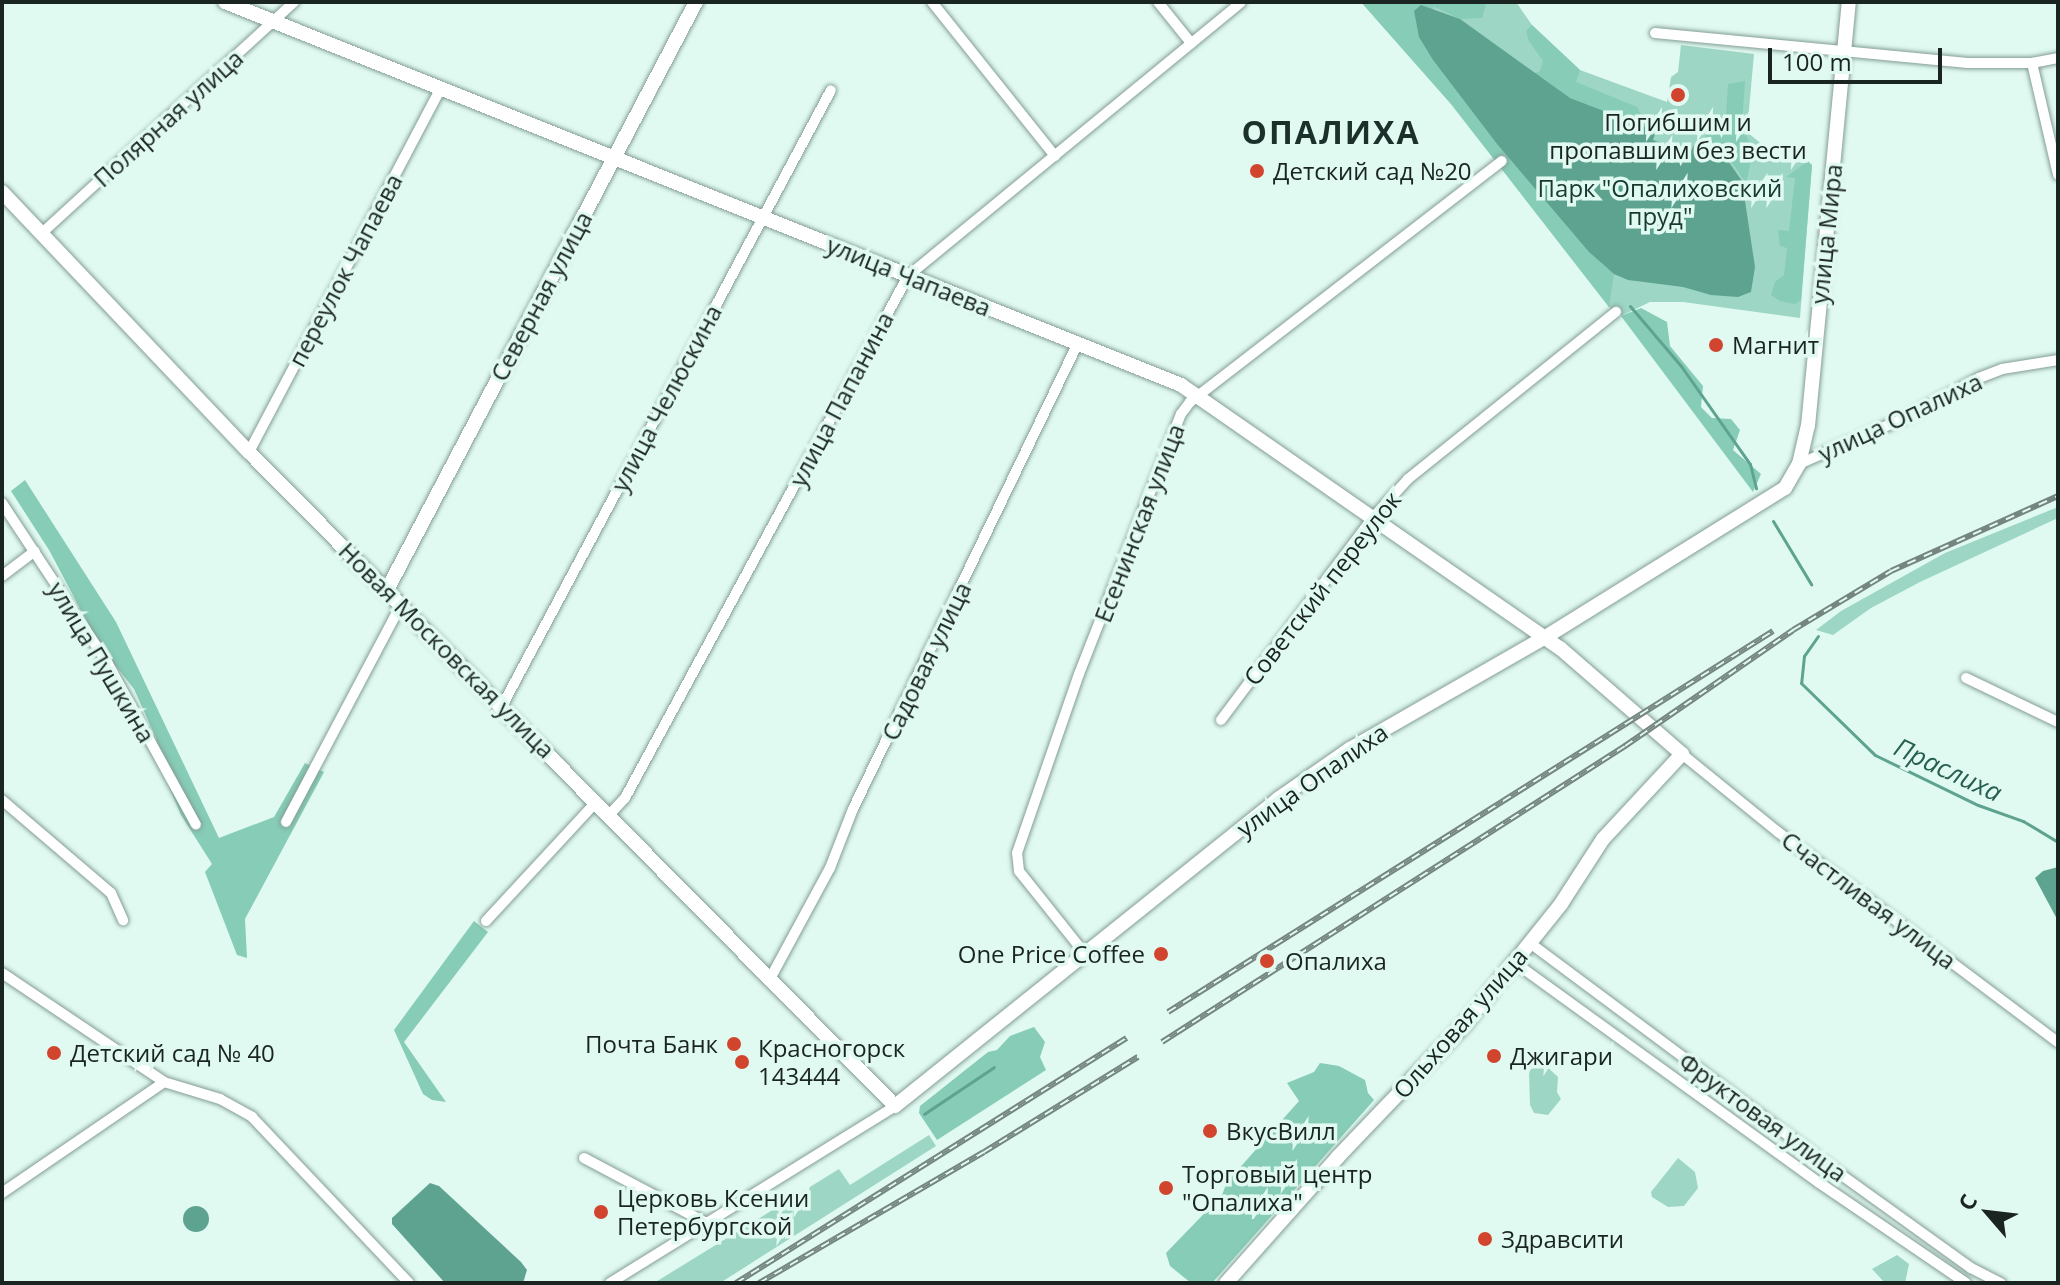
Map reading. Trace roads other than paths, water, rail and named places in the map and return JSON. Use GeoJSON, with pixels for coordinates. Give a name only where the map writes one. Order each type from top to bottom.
{"type":"FeatureCollection","features":[{"type":"Feature","properties":{"kind":"street","name":"улица Чапаева"},"geometry":{"type":"LineString","coordinates":[[225,2],[613,160],[1078,343],[1201,396],[1371,520],[1544,638],[1641,715],[1682,754]]}},
{"type":"Feature","properties":{"kind":"street","name":"Полярная улица"},"geometry":{"type":"LineString","coordinates":[[42,233],[294,2]]}},
{"type":"Feature","properties":{"kind":"street","name":"Северная улица"},"geometry":{"type":"LineString","coordinates":[[387,590],[696,2]]}},
{"type":"Feature","properties":{"kind":"street"},"geometry":{"type":"LineString","coordinates":[[932,2],[1055,156]]}},
{"type":"Feature","properties":{"kind":"street"},"geometry":{"type":"LineString","coordinates":[[1158,2],[1191,43]]}},
{"type":"Feature","properties":{"kind":"street","name":"улица Папанина"},"geometry":{"type":"LineString","coordinates":[[610,814],[625,798],[908,276],[1241,2]]}},
{"type":"Feature","properties":{"kind":"street","name":"улица Мира"},"geometry":{"type":"LineString","coordinates":[[1799,464],[1808,426],[1849,2]]}},
{"type":"Feature","properties":{"kind":"street"},"geometry":{"type":"LineString","coordinates":[[1655,33],[1968,63],[2032,63],[2058,58]]}},
{"type":"Feature","properties":{"kind":"street"},"geometry":{"type":"LineString","coordinates":[[2032,63],[2058,175]]}},
{"type":"Feature","properties":{"kind":"street","name":"переулок Чапаева"},"geometry":{"type":"LineString","coordinates":[[249,452],[440,89]]}},
{"type":"Feature","properties":{"kind":"street","name":"улица Челюскина"},"geometry":{"type":"LineString","coordinates":[[502,706],[831,90]]}},
{"type":"Feature","properties":{"kind":"street","name":"Есенинская улица"},"geometry":{"type":"LineString","coordinates":[[1086,955],[1019,871],[1017,853],[1079,674],[1181,414],[1190,402],[1502,161]]}},
{"type":"Feature","properties":{"kind":"street","name":"Новая Московская улица"},"geometry":{"type":"LineString","coordinates":[[4,199],[42,233],[249,452],[610,814],[895,1106]]}},
{"type":"Feature","properties":{"kind":"street","name":"Советский переулок"},"geometry":{"type":"LineString","coordinates":[[1221,720],[1371,520],[1408,479],[1616,312]]}},
{"type":"Feature","properties":{"kind":"street","name":"Садовая улица"},"geometry":{"type":"LineString","coordinates":[[771,977],[830,868],[853,809],[1078,343]]}},
{"type":"Feature","properties":{"kind":"street","name":"улица Опалиха"},"geometry":{"type":"LineString","coordinates":[[610,1283],[895,1106],[1278,799],[1350,749],[1544,638],[1775,497],[1799,464],[1907,417],[1979,378],[2002,369],[2058,360]]}},
{"type":"Feature","properties":{"kind":"street","name":"улица Пушкина"},"geometry":{"type":"LineString","coordinates":[[2,503],[108,664],[196,825]]}},
{"type":"Feature","properties":{"kind":"street"},"geometry":{"type":"LineString","coordinates":[[2,576],[35,551]]}},
{"type":"Feature","properties":{"kind":"street"},"geometry":{"type":"LineString","coordinates":[[286,822],[401,605]]}},
{"type":"Feature","properties":{"kind":"street"},"geometry":{"type":"LineString","coordinates":[[1966,678],[2058,722]]}},
{"type":"Feature","properties":{"kind":"street","name":"Ольховая улица"},"geometry":{"type":"LineString","coordinates":[[1226,1283],[1338,1157],[1464,1025],[1561,904],[1603,839],[1682,754]]}},
{"type":"Feature","properties":{"kind":"street","name":"Счастливая улица"},"geometry":{"type":"LineString","coordinates":[[1682,754],[1778,832],[2058,1042]]}},
{"type":"Feature","properties":{"kind":"street"},"geometry":{"type":"LineString","coordinates":[[2,800],[111,893],[123,920]]}},
{"type":"Feature","properties":{"kind":"street"},"geometry":{"type":"LineString","coordinates":[[486,921],[597,801]]}},
{"type":"Feature","properties":{"kind":"street","name":"Фруктовая улица"},"geometry":{"type":"LineString","coordinates":[[1530,943],[1836,1171],[1971,1268],[2001,1283]]}},
{"type":"Feature","properties":{"kind":"street"},"geometry":{"type":"LineString","coordinates":[[1514,962],[1818,1182],[1966,1283]]}},
{"type":"Feature","properties":{"kind":"street"},"geometry":{"type":"LineString","coordinates":[[2,973],[164,1082],[220,1099],[252,1117],[409,1283]]}},
{"type":"Feature","properties":{"kind":"street"},"geometry":{"type":"LineString","coordinates":[[2,1193],[164,1082]]}},
{"type":"Feature","properties":{"kind":"street"},"geometry":{"type":"LineString","coordinates":[[584,1158],[706,1223]]}},
{"type":"Feature","properties":{"kind":"waterway","name":"Праслиха"},"geometry":{"type":"LineString","coordinates":[[1630,306],[1681,366],[1750,464],[1756,488]]}},
{"type":"Feature","properties":{"kind":"waterway","name":"Праслиха"},"geometry":{"type":"LineString","coordinates":[[1773,521],[1811,584]]}},
{"type":"Feature","properties":{"kind":"waterway","name":"Праслиха"},"geometry":{"type":"LineString","coordinates":[[1818,636],[1804,656],[1801,683],[1875,755],[1978,805],[2023,821],[2058,842]]}},
{"type":"Feature","properties":{"kind":"waterway"},"geometry":{"type":"LineString","coordinates":[[924,1114],[994,1067]]}},
{"type":"Feature","properties":{"kind":"railway"},"geometry":{"type":"LineString","coordinates":[[1162,1042],[1625,746],[1793,630],[1891,571],[2058,496]]}},
{"type":"Feature","properties":{"kind":"railway"},"geometry":{"type":"LineString","coordinates":[[1168,1012],[1773,631]]}},
{"type":"Feature","properties":{"kind":"railway"},"geometry":{"type":"LineString","coordinates":[[736,1283],[1127,1038]]}},
{"type":"Feature","properties":{"kind":"railway"},"geometry":{"type":"LineString","coordinates":[[759,1283],[984,1152],[1138,1057]]}},
{"type":"Feature","properties":{"kind":"place","name":"Погибшим и пропавшим без вести"},"geometry":{"type":"Point","coordinates":[1678,95]}},
{"type":"Feature","properties":{"kind":"place","name":"Детский сад №20"},"geometry":{"type":"Point","coordinates":[1257,171]}},
{"type":"Feature","properties":{"kind":"place","name":"Магнит"},"geometry":{"type":"Point","coordinates":[1716,345]}},
{"type":"Feature","properties":{"kind":"place","name":"One Price Coffee"},"geometry":{"type":"Point","coordinates":[1161,954]}},
{"type":"Feature","properties":{"kind":"place","name":"Опалиха"},"geometry":{"type":"Point","coordinates":[1267,961]}},
{"type":"Feature","properties":{"kind":"place","name":"Почта Банк"},"geometry":{"type":"Point","coordinates":[734,1044]}},
{"type":"Feature","properties":{"kind":"place","name":"Детский сад № 40"},"geometry":{"type":"Point","coordinates":[54,1053]}},
{"type":"Feature","properties":{"kind":"place","name":"Джигари"},"geometry":{"type":"Point","coordinates":[1494,1056]}},
{"type":"Feature","properties":{"kind":"place","name":"Красногорск 143444"},"geometry":{"type":"Point","coordinates":[742,1062]}},
{"type":"Feature","properties":{"kind":"place","name":"ВкусВилл"},"geometry":{"type":"Point","coordinates":[1210,1131]}},
{"type":"Feature","properties":{"kind":"place","name":"Торговый центр \"Опалиха\""},"geometry":{"type":"Point","coordinates":[1166,1188]}},
{"type":"Feature","properties":{"kind":"place","name":"Церковь Ксении Петербургской"},"geometry":{"type":"Point","coordinates":[601,1212]}},
{"type":"Feature","properties":{"kind":"place","name":"Здравсити"},"geometry":{"type":"Point","coordinates":[1485,1239]}},
{"type":"Feature","properties":{"kind":"district","name":"ОПАЛИХА"},"geometry":{"type":"Point","coordinates":[1331,132]}},
{"type":"Feature","properties":{"kind":"park label","name":"Парк \"Опалиховский пруд\""},"geometry":{"type":"Point","coordinates":[1660,202]}}]}
